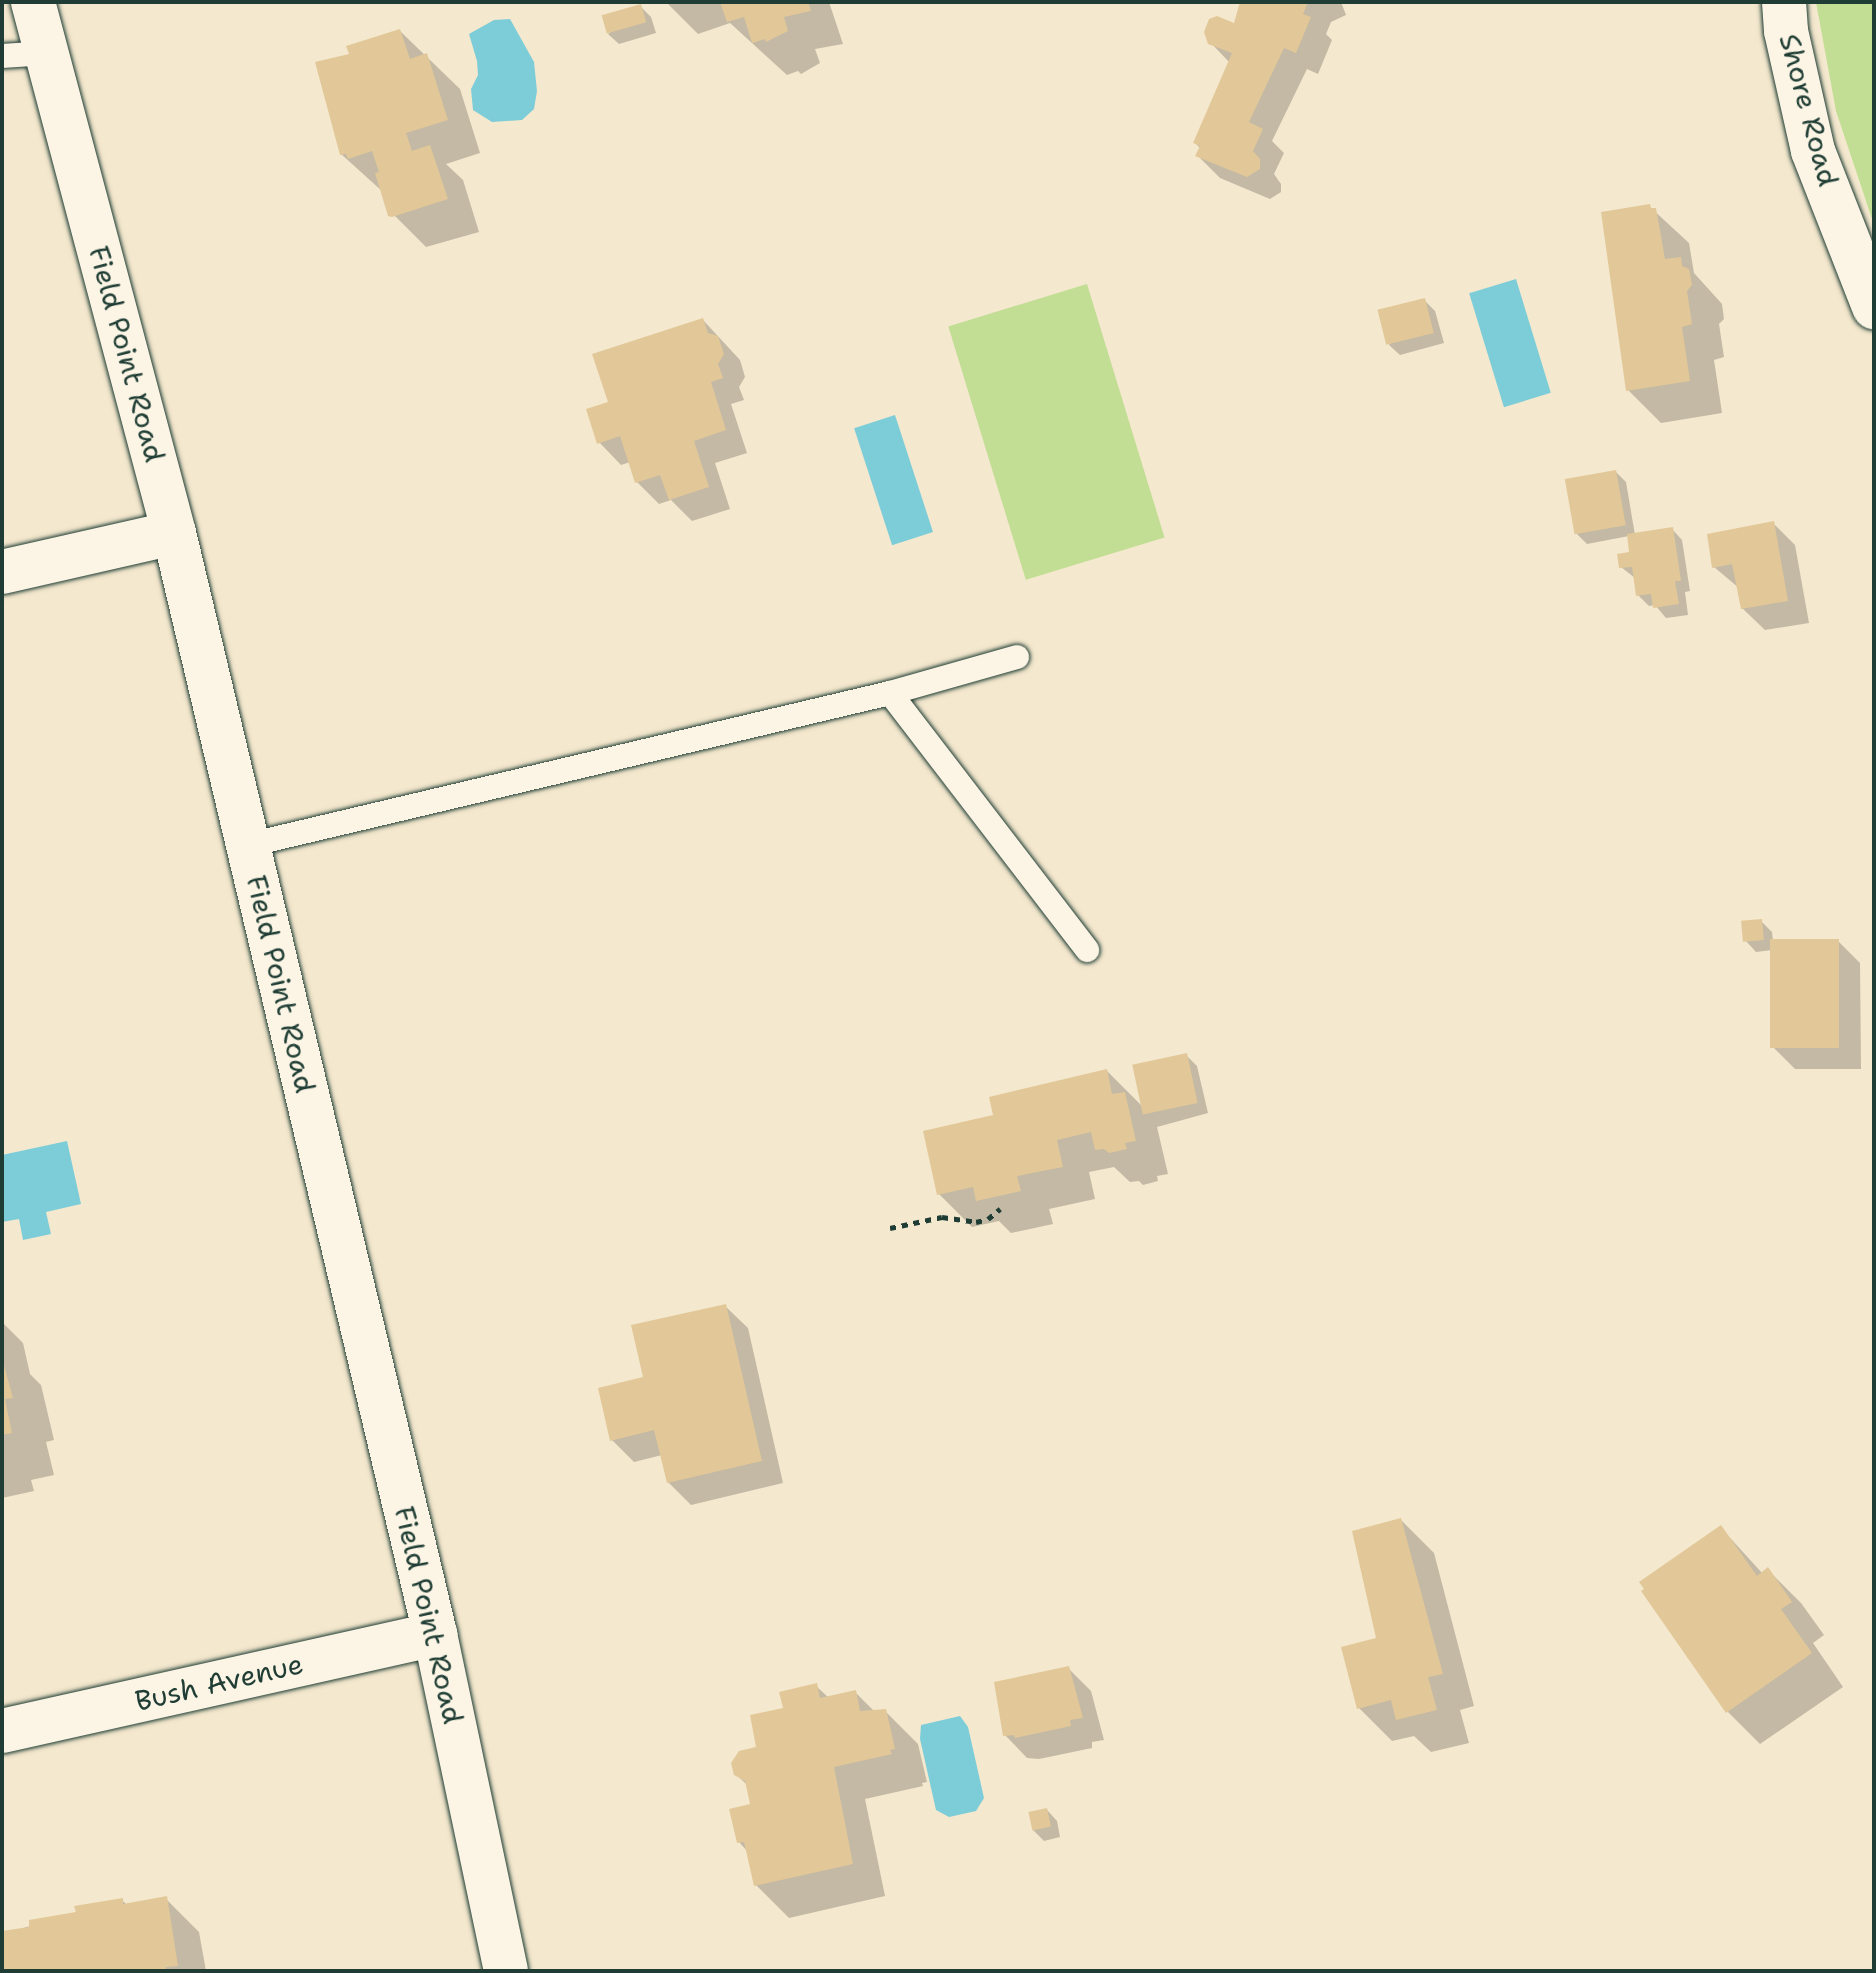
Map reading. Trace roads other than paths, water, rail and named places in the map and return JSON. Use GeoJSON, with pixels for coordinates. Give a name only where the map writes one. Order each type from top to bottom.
{"type":"FeatureCollection","features":[{"type":"Feature","properties":{"kind":"street","name":"Field Point Road"},"geometry":{"type":"LineString","coordinates":[[33,2],[174,533],[435,1634],[506,1971]]}},
{"type":"Feature","properties":{"kind":"street","name":"Shore Road"},"geometry":{"type":"LineString","coordinates":[[1784,2],[1786,31],[1813,151],[1874,307]]}},
{"type":"Feature","properties":{"kind":"street"},"geometry":{"type":"LineString","coordinates":[[2,572],[174,533]]}},
{"type":"Feature","properties":{"kind":"street","name":"Bush Avenue"},"geometry":{"type":"LineString","coordinates":[[2,1731],[435,1634]]}},
{"type":"Feature","properties":{"kind":"lane"},"geometry":{"type":"LineString","coordinates":[[2,56],[47,53]]}},
{"type":"Feature","properties":{"kind":"lane"},"geometry":{"type":"LineString","coordinates":[[248,845],[890,693],[1017,657]]}},
{"type":"Feature","properties":{"kind":"lane"},"geometry":{"type":"LineString","coordinates":[[890,693],[1087,950]]}},
{"type":"Feature","properties":{"kind":"water"},"geometry":{"type":"Polygon","coordinates":[[[510,19],[534,62],[537,91],[534,109],[522,120],[492,122],[473,110],[471,89],[478,75],[469,34],[494,20],[510,19]]]}},
{"type":"Feature","properties":{"kind":"water"},"geometry":{"type":"Polygon","coordinates":[[[1516,279],[1551,393],[1504,407],[1469,293],[1516,279]]]}},
{"type":"Feature","properties":{"kind":"water"},"geometry":{"type":"Polygon","coordinates":[[[895,415],[933,532],[892,545],[854,428],[895,415]]]}},
{"type":"Feature","properties":{"kind":"water"},"geometry":{"type":"Polygon","coordinates":[[[67,1141],[81,1204],[46,1212],[51,1234],[23,1240],[19,1219],[2,1222],[2,1155],[67,1141]]]}},
{"type":"Feature","properties":{"kind":"water"},"geometry":{"type":"Polygon","coordinates":[[[960,1716],[968,1727],[984,1798],[976,1811],[949,1817],[936,1810],[920,1739],[921,1725],[960,1716]]]}}]}
